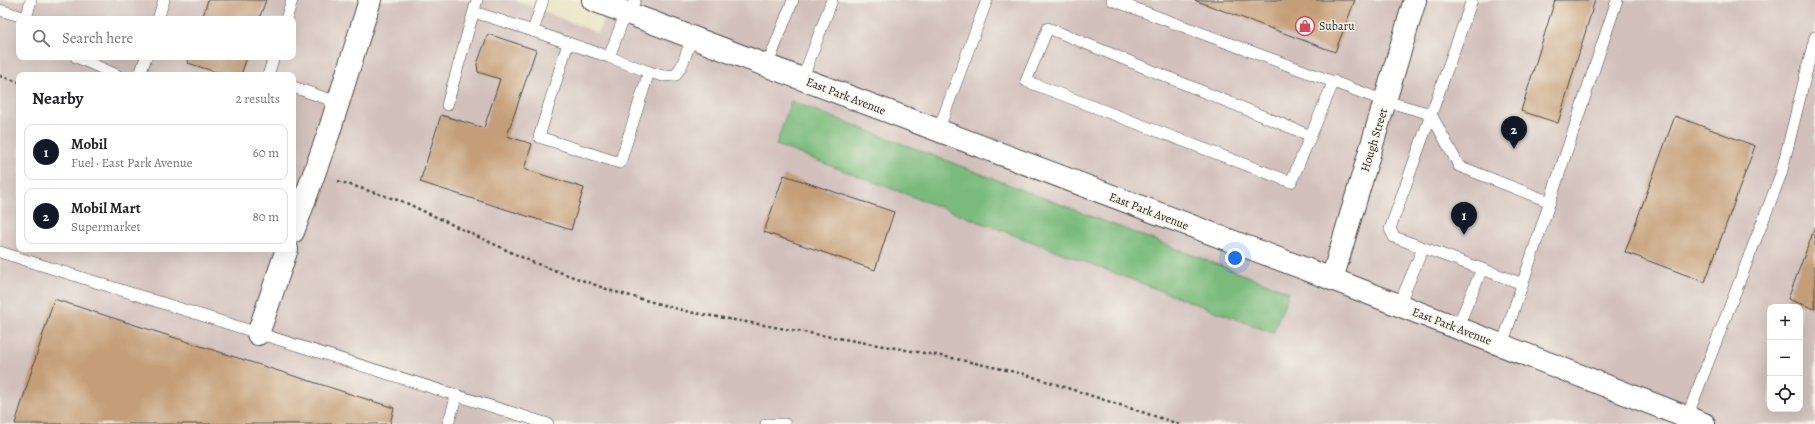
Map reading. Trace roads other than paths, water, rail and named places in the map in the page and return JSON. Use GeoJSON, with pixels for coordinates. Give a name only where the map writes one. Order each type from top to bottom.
{"type":"FeatureCollection","features":[{"type":"Feature","properties":{"kind":"main road"},"geometry":{"type":"LineString","coordinates":[[296,224],[315,173],[370,0]]}},
{"type":"Feature","properties":{"kind":"main road","name":"East Park Avenue"},"geometry":{"type":"LineString","coordinates":[[593,0],[630,9],[692,38],[1332,279],[1696,421]]}},
{"type":"Feature","properties":{"kind":"main road","name":"Hough Street"},"geometry":{"type":"LineString","coordinates":[[1332,279],[1416,0]]}},
{"type":"Feature","properties":{"kind":"main road"},"geometry":{"type":"LineString","coordinates":[[258,334],[286,252]]}},
{"type":"Feature","properties":{"kind":"lane"},"geometry":{"type":"LineString","coordinates":[[27,16],[31,0]]}},
{"type":"Feature","properties":{"kind":"lane"},"geometry":{"type":"LineString","coordinates":[[159,16],[164,0]]}},
{"type":"Feature","properties":{"kind":"lane"},"geometry":{"type":"LineString","coordinates":[[287,16],[292,0]]}},
{"type":"Feature","properties":{"kind":"lane"},"geometry":{"type":"LineString","coordinates":[[447,105],[477,0]]}},
{"type":"Feature","properties":{"kind":"lane"},"geometry":{"type":"LineString","coordinates":[[533,30],[543,0]]}},
{"type":"Feature","properties":{"kind":"lane"},"geometry":{"type":"LineString","coordinates":[[767,66],[792,0]]}},
{"type":"Feature","properties":{"kind":"lane"},"geometry":{"type":"LineString","coordinates":[[802,80],[832,0]]}},
{"type":"Feature","properties":{"kind":"lane"},"geometry":{"type":"LineString","coordinates":[[938,131],[987,0]]}},
{"type":"Feature","properties":{"kind":"lane"},"geometry":{"type":"LineString","coordinates":[[1112,0],[1385,101],[1431,114],[1459,166],[1550,202]]}},
{"type":"Feature","properties":{"kind":"lane"},"geometry":{"type":"LineString","coordinates":[[1472,0],[1390,229],[1394,237],[1523,284]]}},
{"type":"Feature","properties":{"kind":"lane"},"geometry":{"type":"LineString","coordinates":[[1502,345],[1617,0]]}},
{"type":"Feature","properties":{"kind":"lane"},"geometry":{"type":"LineString","coordinates":[[609,57],[630,9]]}},
{"type":"Feature","properties":{"kind":"lane"},"geometry":{"type":"LineString","coordinates":[[0,10],[17,16]]}},
{"type":"Feature","properties":{"kind":"lane"},"geometry":{"type":"LineString","coordinates":[[474,12],[533,30],[663,76],[676,75],[682,65],[692,38]]}},
{"type":"Feature","properties":{"kind":"lane"},"geometry":{"type":"LineString","coordinates":[[1311,136],[1048,28],[1026,80],[1291,182],[1311,136],[1334,82]]}},
{"type":"Feature","properties":{"kind":"lane"},"geometry":{"type":"LineString","coordinates":[[1696,421],[1781,174],[1815,37]]}},
{"type":"Feature","properties":{"kind":"lane"},"geometry":{"type":"LineString","coordinates":[[568,43],[539,136],[620,163],[649,72]]}},
{"type":"Feature","properties":{"kind":"lane"},"geometry":{"type":"LineString","coordinates":[[83,60],[110,72]]}},
{"type":"Feature","properties":{"kind":"lane"},"geometry":{"type":"LineString","coordinates":[[141,72],[145,60]]}},
{"type":"Feature","properties":{"kind":"lane"},"geometry":{"type":"LineString","coordinates":[[269,72],[273,60]]}},
{"type":"Feature","properties":{"kind":"lane"},"geometry":{"type":"LineString","coordinates":[[296,87],[337,102]]}},
{"type":"Feature","properties":{"kind":"lane"},"geometry":{"type":"LineString","coordinates":[[1399,305],[1424,248]]}},
{"type":"Feature","properties":{"kind":"lane"},"geometry":{"type":"LineString","coordinates":[[0,252],[548,424]]}},
{"type":"Feature","properties":{"kind":"lane"},"geometry":{"type":"LineString","coordinates":[[1457,328],[1482,269]]}},
{"type":"Feature","properties":{"kind":"lane"},"geometry":{"type":"LineString","coordinates":[[448,424],[457,395]]}},
{"type":"Feature","properties":{"kind":"lane"},"geometry":{"type":"LineString","coordinates":[[766,424],[785,424]]}},
{"type":"Feature","properties":{"kind":"place","name":"Subaru"},"geometry":{"type":"Point","coordinates":[1305,26]}},
{"type":"Feature","properties":{"kind":"place","name":"Mobil Mart"},"geometry":{"type":"Point","coordinates":[1514,149]}},
{"type":"Feature","properties":{"kind":"place","name":"Mobil"},"geometry":{"type":"Point","coordinates":[1464,235]}}]}
